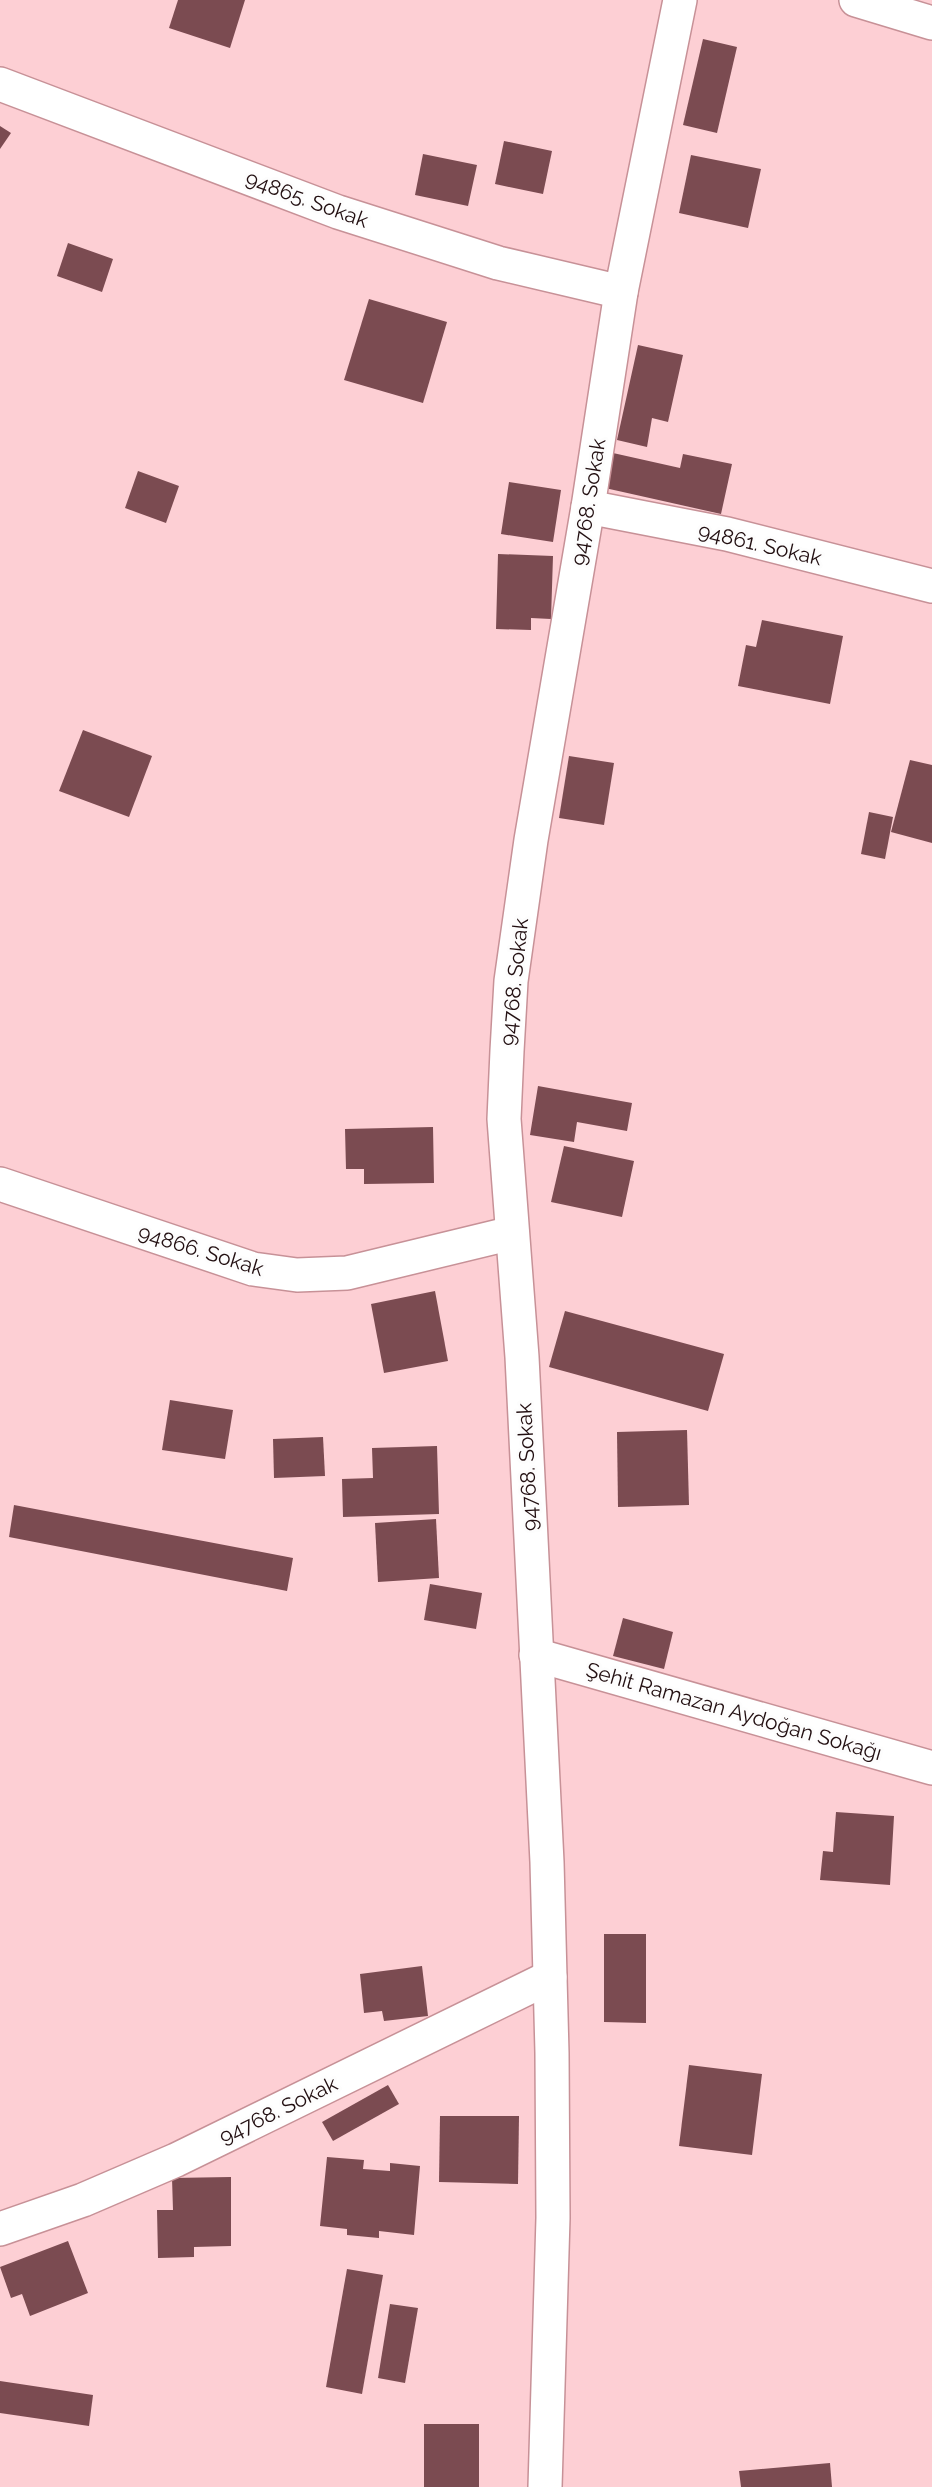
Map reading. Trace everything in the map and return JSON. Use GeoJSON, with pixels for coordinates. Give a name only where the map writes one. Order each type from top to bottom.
{"type":"FeatureCollection","features":[{"type":"Feature","properties":{"kind":"street","name":"94768. Sokak"},"geometry":{"type":"LineString","coordinates":[[545,2487],[553,2218],[550,1977],[522,1357],[504,1119],[511,981],[531,840],[588,507],[621,292],[680,0]]}},
{"type":"Feature","properties":{"kind":"street"},"geometry":{"type":"LineString","coordinates":[[856,0],[932,23]]}},
{"type":"Feature","properties":{"kind":"street","name":"94865. Sokak"},"geometry":{"type":"LineString","coordinates":[[0,84],[338,212],[498,263],[621,292]]}},
{"type":"Feature","properties":{"kind":"street","name":"94861. Sokak"},"geometry":{"type":"LineString","coordinates":[[588,507],[727,534],[932,586]]}},
{"type":"Feature","properties":{"kind":"street","name":"94866. Sokak"},"geometry":{"type":"LineString","coordinates":[[0,1184],[253,1269],[297,1275],[347,1273],[512,1233]]}},
{"type":"Feature","properties":{"kind":"street","name":"Şehit Ramazan Aydoğan Sokağı"},"geometry":{"type":"LineString","coordinates":[[536,1654],[932,1768]]}},
{"type":"Feature","properties":{"kind":"street","name":"94768. Sokak"},"geometry":{"type":"LineString","coordinates":[[0,2229],[83,2200],[176,2160],[550,1977]]}},
{"type":"Feature","properties":{"kind":"building"},"geometry":{"type":"Polygon","coordinates":[[[178,0],[245,0],[230,48],[169,28],[178,0]]]}},
{"type":"Feature","properties":{"kind":"building"},"geometry":{"type":"Polygon","coordinates":[[[703,39],[737,47],[717,133],[683,125],[703,39]]]}},
{"type":"Feature","properties":{"kind":"building"},"geometry":{"type":"Polygon","coordinates":[[[0,126],[11,133],[0,149],[0,126]]]}},
{"type":"Feature","properties":{"kind":"building"},"geometry":{"type":"Polygon","coordinates":[[[504,141],[552,151],[543,194],[495,184],[504,141]]]}},
{"type":"Feature","properties":{"kind":"building"},"geometry":{"type":"Polygon","coordinates":[[[423,154],[477,165],[468,206],[415,195],[423,154]]]}},
{"type":"Feature","properties":{"kind":"building"},"geometry":{"type":"Polygon","coordinates":[[[691,155],[761,169],[748,228],[679,213],[691,155]]]}},
{"type":"Feature","properties":{"kind":"building"},"geometry":{"type":"Polygon","coordinates":[[[68,243],[113,259],[102,292],[57,276],[68,243]]]}},
{"type":"Feature","properties":{"kind":"building"},"geometry":{"type":"Polygon","coordinates":[[[369,299],[447,322],[423,403],[344,380],[369,299]]]}},
{"type":"Feature","properties":{"kind":"building"},"geometry":{"type":"Polygon","coordinates":[[[638,345],[683,355],[668,422],[652,418],[647,447],[617,440],[638,345]]]}},
{"type":"Feature","properties":{"kind":"building"},"geometry":{"type":"Polygon","coordinates":[[[613,453],[680,468],[683,454],[732,464],[721,514],[605,488],[613,453]]]}},
{"type":"Feature","properties":{"kind":"building"},"geometry":{"type":"Polygon","coordinates":[[[138,471],[179,486],[166,523],[125,508],[138,471]]]}},
{"type":"Feature","properties":{"kind":"building"},"geometry":{"type":"Polygon","coordinates":[[[509,482],[561,490],[553,542],[501,534],[509,482]]]}},
{"type":"Feature","properties":{"kind":"building"},"geometry":{"type":"Polygon","coordinates":[[[498,554],[553,556],[551,619],[531,618],[531,630],[496,629],[498,554]]]}},
{"type":"Feature","properties":{"kind":"building"},"geometry":{"type":"Polygon","coordinates":[[[762,620],[843,636],[830,704],[738,686],[746,645],[756,647],[762,620]]]}},
{"type":"Feature","properties":{"kind":"building"},"geometry":{"type":"Polygon","coordinates":[[[83,730],[152,756],[129,817],[59,791],[83,730]]]}},
{"type":"Feature","properties":{"kind":"building"},"geometry":{"type":"Polygon","coordinates":[[[569,756],[614,763],[604,825],[559,818],[569,756]]]}},
{"type":"Feature","properties":{"kind":"building"},"geometry":{"type":"Polygon","coordinates":[[[910,760],[932,765],[932,843],[891,832],[910,760]]]}},
{"type":"Feature","properties":{"kind":"building"},"geometry":{"type":"Polygon","coordinates":[[[869,812],[893,817],[885,859],[861,854],[869,812]]]}},
{"type":"Feature","properties":{"kind":"building"},"geometry":{"type":"Polygon","coordinates":[[[538,1086],[632,1103],[627,1131],[577,1122],[574,1142],[530,1135],[538,1086]]]}},
{"type":"Feature","properties":{"kind":"building"},"geometry":{"type":"Polygon","coordinates":[[[433,1127],[434,1183],[364,1184],[364,1169],[346,1169],[345,1129],[433,1127]]]}},
{"type":"Feature","properties":{"kind":"building"},"geometry":{"type":"Polygon","coordinates":[[[564,1146],[634,1161],[622,1217],[551,1202],[564,1146]]]}},
{"type":"Feature","properties":{"kind":"building"},"geometry":{"type":"Polygon","coordinates":[[[435,1291],[448,1361],[384,1373],[371,1304],[435,1291]]]}},
{"type":"Feature","properties":{"kind":"building"},"geometry":{"type":"Polygon","coordinates":[[[565,1311],[724,1354],[708,1411],[549,1367],[565,1311]]]}},
{"type":"Feature","properties":{"kind":"building"},"geometry":{"type":"Polygon","coordinates":[[[170,1400],[233,1410],[225,1459],[162,1450],[170,1400]]]}},
{"type":"Feature","properties":{"kind":"building"},"geometry":{"type":"Polygon","coordinates":[[[687,1430],[689,1505],[618,1507],[617,1432],[687,1430]]]}},
{"type":"Feature","properties":{"kind":"building"},"geometry":{"type":"Polygon","coordinates":[[[323,1437],[325,1476],[274,1478],[273,1439],[323,1437]]]}},
{"type":"Feature","properties":{"kind":"building"},"geometry":{"type":"Polygon","coordinates":[[[437,1446],[439,1514],[343,1517],[342,1479],[373,1478],[372,1448],[437,1446]]]}},
{"type":"Feature","properties":{"kind":"building"},"geometry":{"type":"Polygon","coordinates":[[[14,1505],[293,1558],[287,1591],[9,1537],[14,1505]]]}},
{"type":"Feature","properties":{"kind":"building"},"geometry":{"type":"Polygon","coordinates":[[[436,1519],[439,1578],[378,1582],[375,1523],[436,1519]]]}},
{"type":"Feature","properties":{"kind":"building"},"geometry":{"type":"Polygon","coordinates":[[[430,1584],[482,1593],[476,1629],[424,1620],[430,1584]]]}},
{"type":"Feature","properties":{"kind":"building"},"geometry":{"type":"Polygon","coordinates":[[[623,1618],[673,1632],[664,1669],[613,1656],[623,1618]]]}},
{"type":"Feature","properties":{"kind":"building"},"geometry":{"type":"Polygon","coordinates":[[[836,1812],[894,1816],[890,1885],[820,1880],[823,1851],[833,1852],[836,1812]]]}},
{"type":"Feature","properties":{"kind":"building"},"geometry":{"type":"Polygon","coordinates":[[[604,1934],[646,1934],[646,2023],[604,2022],[604,1934]]]}},
{"type":"Feature","properties":{"kind":"building"},"geometry":{"type":"Polygon","coordinates":[[[422,1966],[428,2016],[384,2021],[382,2011],[364,2013],[360,1974],[422,1966]]]}},
{"type":"Feature","properties":{"kind":"building"},"geometry":{"type":"Polygon","coordinates":[[[689,2065],[762,2074],[752,2155],[679,2146],[689,2065]]]}},
{"type":"Feature","properties":{"kind":"building"},"geometry":{"type":"Polygon","coordinates":[[[388,2085],[399,2104],[333,2141],[322,2122],[388,2085]]]}},
{"type":"Feature","properties":{"kind":"building"},"geometry":{"type":"Polygon","coordinates":[[[440,2116],[519,2116],[518,2184],[439,2182],[440,2116]]]}},
{"type":"Feature","properties":{"kind":"building"},"geometry":{"type":"Polygon","coordinates":[[[327,2157],[364,2160],[363,2169],[390,2171],[390,2163],[420,2166],[414,2235],[379,2231],[379,2238],[347,2235],[347,2229],[320,2226],[327,2157]]]}},
{"type":"Feature","properties":{"kind":"building"},"geometry":{"type":"Polygon","coordinates":[[[231,2177],[231,2246],[194,2247],[194,2257],[158,2258],[157,2210],[173,2210],[172,2178],[231,2177]]]}},
{"type":"Feature","properties":{"kind":"building"},"geometry":{"type":"Polygon","coordinates":[[[68,2241],[88,2293],[30,2316],[22,2294],[11,2298],[0,2267],[68,2241]]]}},
{"type":"Feature","properties":{"kind":"building"},"geometry":{"type":"Polygon","coordinates":[[[347,2269],[383,2275],[362,2394],[326,2387],[347,2269]]]}},
{"type":"Feature","properties":{"kind":"building"},"geometry":{"type":"Polygon","coordinates":[[[390,2304],[418,2308],[405,2383],[378,2378],[390,2304]]]}},
{"type":"Feature","properties":{"kind":"building"},"geometry":{"type":"Polygon","coordinates":[[[0,2381],[93,2395],[89,2426],[0,2413],[0,2381]]]}},
{"type":"Feature","properties":{"kind":"building"},"geometry":{"type":"Polygon","coordinates":[[[424,2424],[479,2424],[479,2487],[424,2487],[424,2424]]]}},
{"type":"Feature","properties":{"kind":"building"},"geometry":{"type":"Polygon","coordinates":[[[830,2463],[832,2487],[741,2487],[739,2471],[830,2463]]]}}]}
